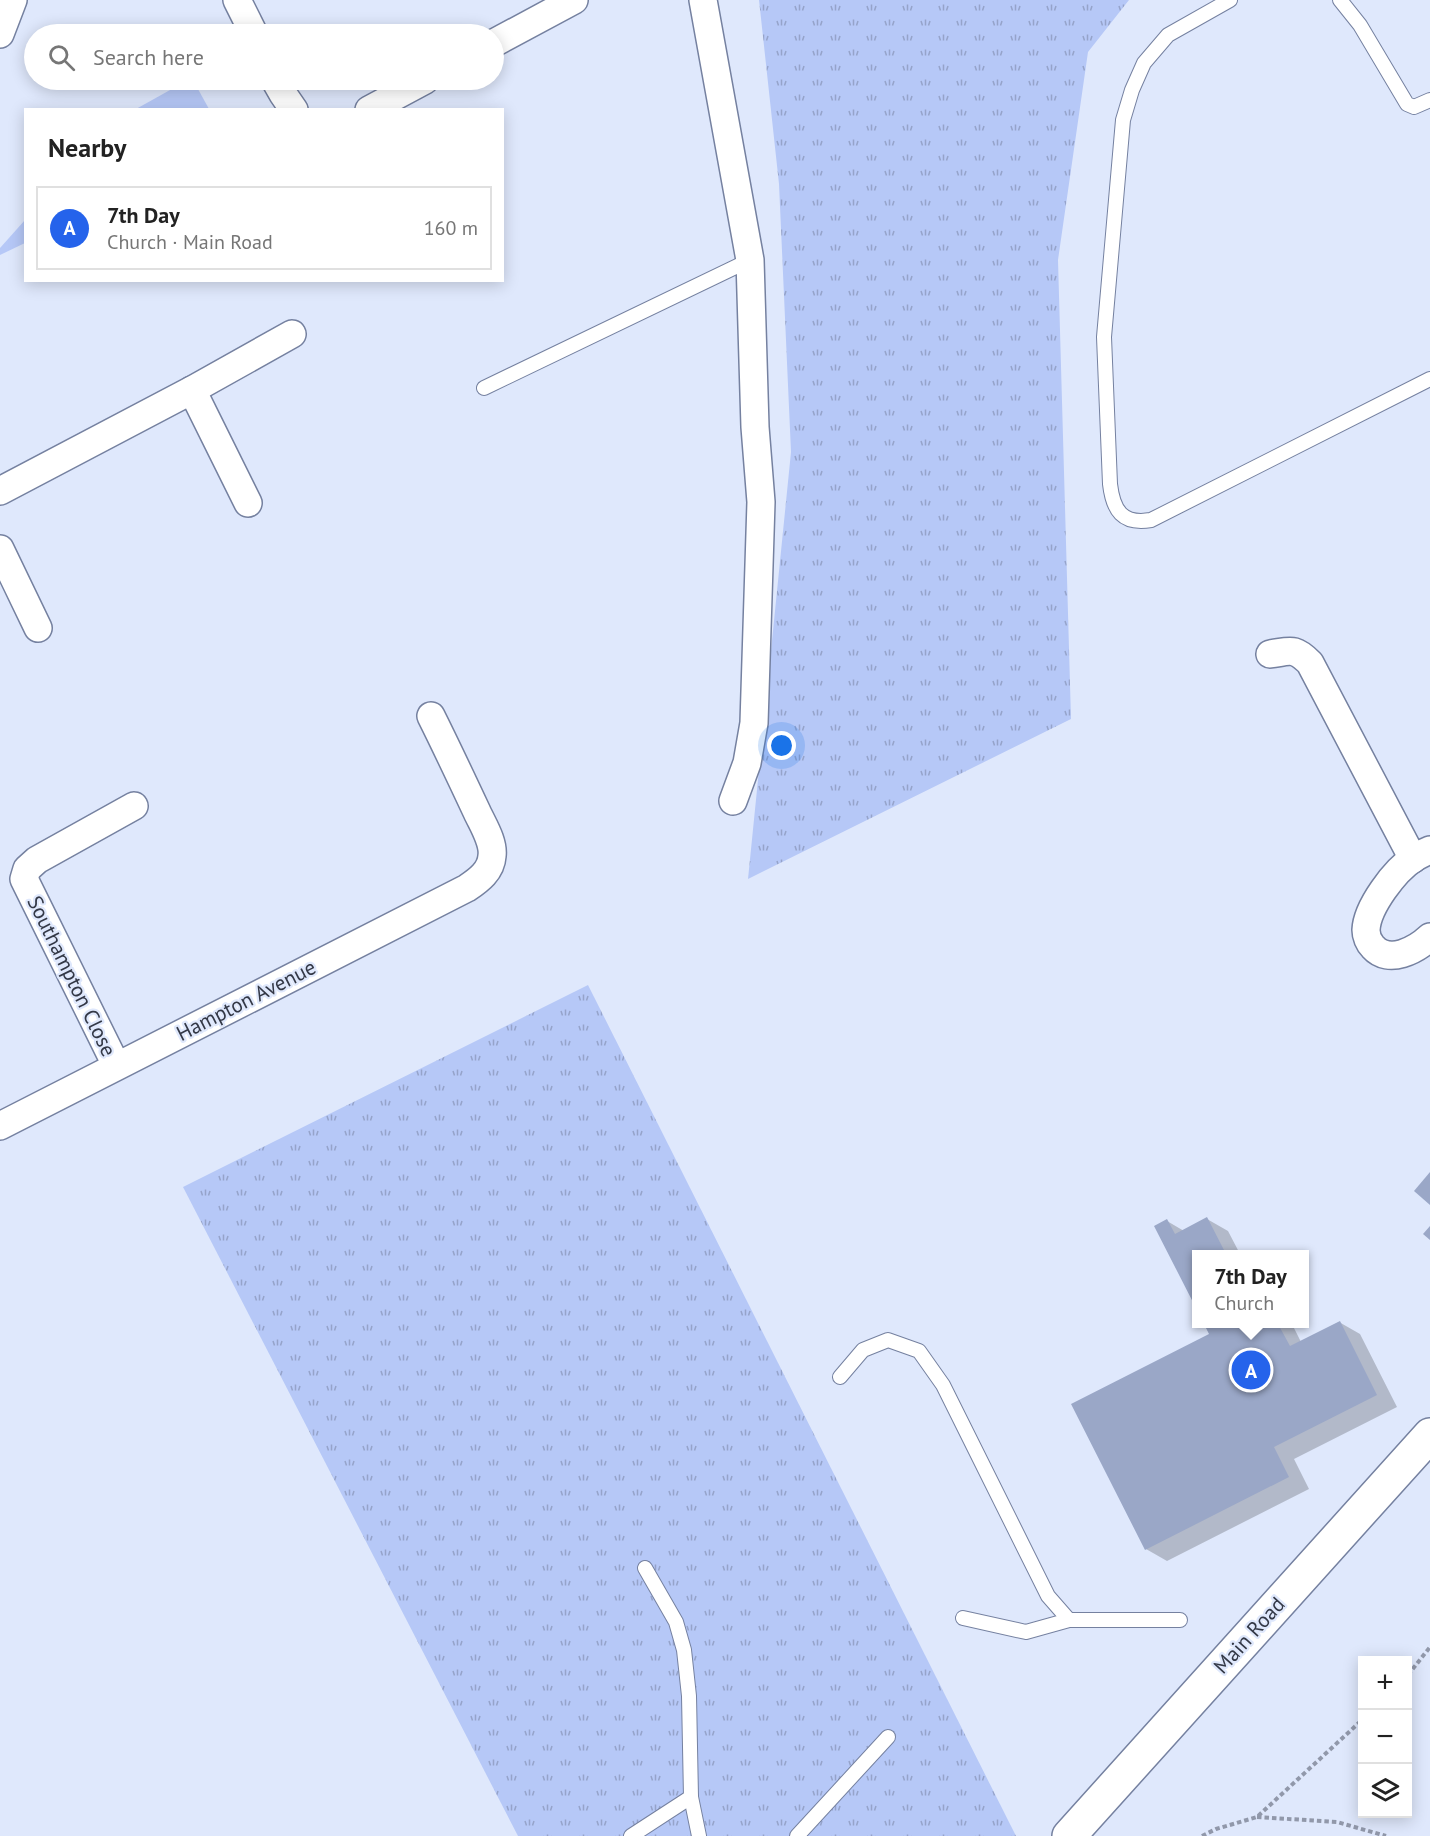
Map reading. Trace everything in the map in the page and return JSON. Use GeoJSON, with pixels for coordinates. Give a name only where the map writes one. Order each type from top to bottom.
{"type":"FeatureCollection","features":[{"type":"Feature","properties":{"kind":"street"},"geometry":{"type":"LineString","coordinates":[[0,34],[13,0]]}},
{"type":"Feature","properties":{"kind":"street"},"geometry":{"type":"LineString","coordinates":[[237,0],[249,24]]}},
{"type":"Feature","properties":{"kind":"street"},"geometry":{"type":"LineString","coordinates":[[504,38],[574,0]]}},
{"type":"Feature","properties":{"kind":"street"},"geometry":{"type":"LineString","coordinates":[[703,0],[750,260],[755,428],[761,502],[754,723],[747,763],[733,801]]}},
{"type":"Feature","properties":{"kind":"street"},"geometry":{"type":"LineString","coordinates":[[281,90],[293,108]]}},
{"type":"Feature","properties":{"kind":"street"},"geometry":{"type":"LineString","coordinates":[[373,108],[406,90]]}},
{"type":"Feature","properties":{"kind":"street"},"geometry":{"type":"LineString","coordinates":[[0,491],[192,390],[292,334]]}},
{"type":"Feature","properties":{"kind":"street"},"geometry":{"type":"LineString","coordinates":[[192,390],[248,503]]}},
{"type":"Feature","properties":{"kind":"street"},"geometry":{"type":"LineString","coordinates":[[0,549],[38,628]]}},
{"type":"Feature","properties":{"kind":"street"},"geometry":{"type":"LineString","coordinates":[[1270,654],[1293,650],[1310,663],[1421,854],[1393,876],[1376,903],[1366,929],[1371,945],[1378,951],[1393,956],[1406,953],[1430,937]]}},
{"type":"Feature","properties":{"kind":"street","name":"Hampton Avenue"},"geometry":{"type":"LineString","coordinates":[[0,1126],[480,880],[489,868],[492,855],[490,840],[431,716]]}},
{"type":"Feature","properties":{"kind":"street","name":"Southampton Close"},"geometry":{"type":"LineString","coordinates":[[116,1065],[24,879],[27,868],[37,860],[134,806]]}},
{"type":"Feature","properties":{"kind":"street","name":"Main Road"},"geometry":{"type":"LineString","coordinates":[[1070,1836],[1430,1435]]}},
{"type":"Feature","properties":{"kind":"lane"},"geometry":{"type":"LineString","coordinates":[[1230,0],[1168,35],[1144,63],[1132,90],[1123,120],[1104,337],[1112,500],[1126,519],[1139,522],[1151,520],[1430,379]]}},
{"type":"Feature","properties":{"kind":"lane"},"geometry":{"type":"LineString","coordinates":[[1340,0],[1360,25],[1407,104],[1414,107],[1430,100]]}},
{"type":"Feature","properties":{"kind":"lane"},"geometry":{"type":"LineString","coordinates":[[484,387],[750,260]]}},
{"type":"Feature","properties":{"kind":"lane"},"geometry":{"type":"LineString","coordinates":[[840,1377],[863,1350],[888,1340],[919,1350],[943,1385],[1048,1596],[1069,1620]]}},
{"type":"Feature","properties":{"kind":"lane"},"geometry":{"type":"LineString","coordinates":[[645,1568],[676,1622],[684,1650],[689,1696],[691,1797],[699,1836]]}},
{"type":"Feature","properties":{"kind":"lane"},"geometry":{"type":"LineString","coordinates":[[963,1618],[1026,1632],[1069,1620],[1180,1620]]}},
{"type":"Feature","properties":{"kind":"lane"},"geometry":{"type":"LineString","coordinates":[[796,1836],[888,1737]]}},
{"type":"Feature","properties":{"kind":"lane"},"geometry":{"type":"LineString","coordinates":[[631,1836],[691,1797]]}},
{"type":"Feature","properties":{"kind":"path"},"geometry":{"type":"LineString","coordinates":[[1412,1670],[1430,1647]]}},
{"type":"Feature","properties":{"kind":"path"},"geometry":{"type":"LineString","coordinates":[[1257,1817],[1358,1724]]}},
{"type":"Feature","properties":{"kind":"path"},"geometry":{"type":"LineString","coordinates":[[1202,1836],[1216,1829],[1257,1817],[1337,1822],[1386,1836]]}},
{"type":"Feature","properties":{"kind":"green space"},"geometry":{"type":"Polygon","coordinates":[[[759,0],[1129,0],[1088,52],[1058,260],[1071,719],[748,879],[791,452],[779,184],[759,0]]]}},
{"type":"Feature","properties":{"kind":"green space"},"geometry":{"type":"Polygon","coordinates":[[[170,90],[199,90],[208,108],[138,108],[170,90]]]}},
{"type":"Feature","properties":{"kind":"green space"},"geometry":{"type":"Polygon","coordinates":[[[24,221],[24,243],[0,255],[0,248],[24,221]]]}},
{"type":"Feature","properties":{"kind":"green space"},"geometry":{"type":"Polygon","coordinates":[[[588,985],[1016,1836],[518,1836],[183,1187],[588,985]]]}},
{"type":"Feature","properties":{"kind":"building"},"geometry":{"type":"Polygon","coordinates":[[[1430,1172],[1430,1205],[1414,1191],[1430,1172]]]}},
{"type":"Feature","properties":{"kind":"building"},"geometry":{"type":"Polygon","coordinates":[[[1207,1217],[1224,1250],[1192,1250],[1192,1300],[1154,1226],[1167,1219],[1175,1234],[1207,1217]]]}},
{"type":"Feature","properties":{"kind":"building"},"geometry":{"type":"Polygon","coordinates":[[[1430,1226],[1430,1240],[1423,1234],[1430,1226]]]}},
{"type":"Feature","properties":{"kind":"building"},"geometry":{"type":"Polygon","coordinates":[[[1340,1321],[1377,1395],[1274,1447],[1289,1477],[1145,1550],[1071,1404],[1209,1334],[1206,1328],[1280,1328],[1290,1346],[1340,1321]]]}},
{"type":"Feature","properties":{"kind":"place","name":"7th Day"},"geometry":{"type":"Point","coordinates":[1251,1370]}}]}
